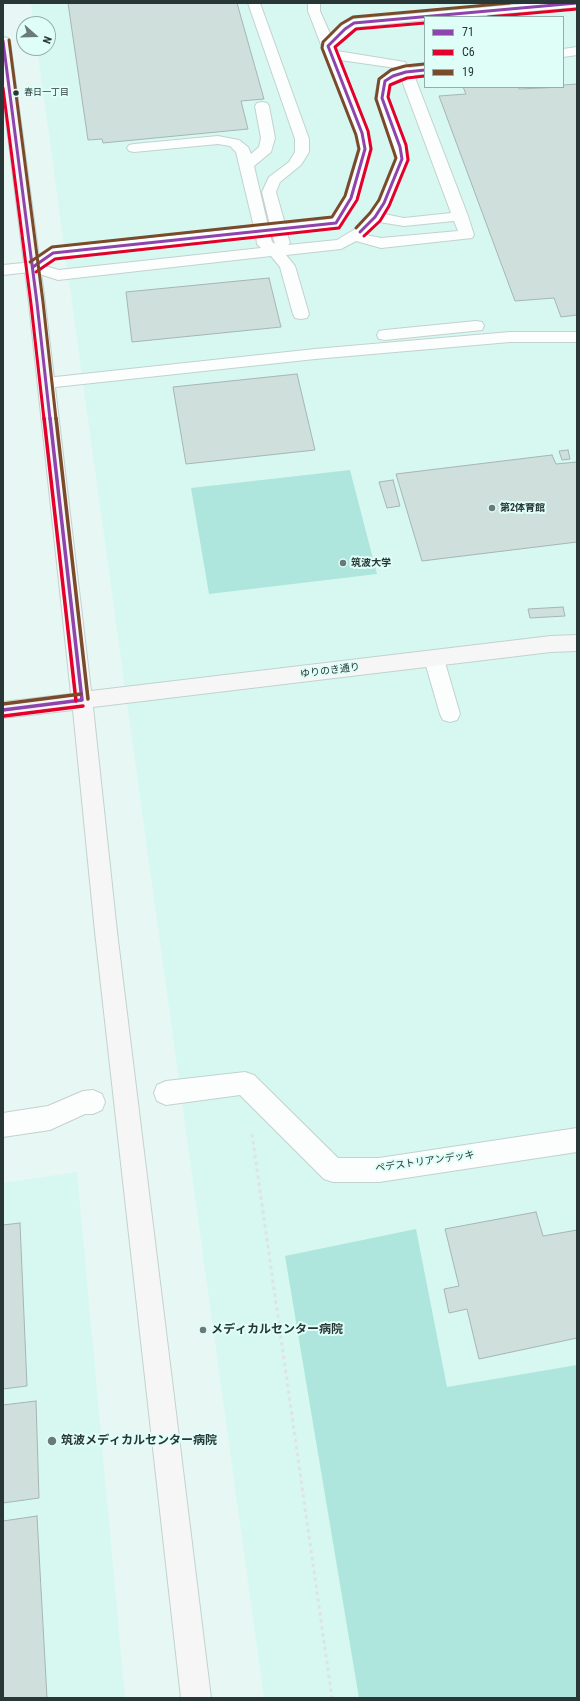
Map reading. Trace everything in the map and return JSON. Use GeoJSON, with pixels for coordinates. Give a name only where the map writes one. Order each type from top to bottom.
{"type":"FeatureCollection","features":[{"type":"Feature","properties":{"kind":"street"},"geometry":{"type":"LineString","coordinates":[[3,41],[33,267],[82,700],[106,932],[196,1698]]}},
{"type":"Feature","properties":{"kind":"street"},"geometry":{"type":"LineString","coordinates":[[3,270],[33,267]]}},
{"type":"Feature","properties":{"kind":"street","name":"ゆりのき通り"},"geometry":{"type":"LineString","coordinates":[[3,710],[551,644],[577,643]]}},
{"type":"Feature","properties":{"kind":"street"},"geometry":{"type":"LineString","coordinates":[[166,1093],[245,1083]]}},
{"type":"Feature","properties":{"kind":"street","name":"ペデストリアンデッキ"},"geometry":{"type":"LineString","coordinates":[[245,1083],[333,1170],[379,1170],[577,1140]]}},
{"type":"Feature","properties":{"kind":"street"},"geometry":{"type":"LineString","coordinates":[[3,1125],[50,1118],[83,1103],[93,1102]]}},
{"type":"Feature","properties":{"kind":"lane"},"geometry":{"type":"LineString","coordinates":[[254,3],[302,139],[302,152],[294,165],[274,180],[269,192],[282,242],[276,252]]}},
{"type":"Feature","properties":{"kind":"lane"},"geometry":{"type":"LineString","coordinates":[[314,3],[314,11],[362,133],[365,149],[351,198],[336,223]]}},
{"type":"Feature","properties":{"kind":"lane"},"geometry":{"type":"LineString","coordinates":[[432,16],[577,3]]}},
{"type":"Feature","properties":{"kind":"lane"},"geometry":{"type":"LineString","coordinates":[[329,50],[345,29],[354,23],[424,17]]}},
{"type":"Feature","properties":{"kind":"lane"},"geometry":{"type":"LineString","coordinates":[[33,267],[53,253],[336,223],[381,244],[467,235],[406,72],[400,65],[329,50]]}},
{"type":"Feature","properties":{"kind":"lane"},"geometry":{"type":"LineString","coordinates":[[564,52],[577,51]]}},
{"type":"Feature","properties":{"kind":"lane"},"geometry":{"type":"LineString","coordinates":[[33,267],[58,275],[341,244],[359,233],[375,217],[384,203],[402,159],[400,146],[382,98],[385,81],[393,76],[406,72],[424,70]]}},
{"type":"Feature","properties":{"kind":"lane"},"geometry":{"type":"LineString","coordinates":[[247,164],[266,149],[268,138],[262,106]]}},
{"type":"Feature","properties":{"kind":"lane"},"geometry":{"type":"LineString","coordinates":[[134,148],[218,140],[234,143],[243,150],[265,244],[276,252],[287,266],[300,314]]}},
{"type":"Feature","properties":{"kind":"lane"},"geometry":{"type":"LineString","coordinates":[[375,217],[404,222],[461,216]]}},
{"type":"Feature","properties":{"kind":"lane"},"geometry":{"type":"LineString","coordinates":[[333,353],[362,337],[476,326]]}},
{"type":"Feature","properties":{"kind":"lane"},"geometry":{"type":"LineString","coordinates":[[46,383],[333,353],[510,337],[577,336]]}},
{"type":"Feature","properties":{"kind":"lane"},"geometry":{"type":"LineString","coordinates":[[434,659],[450,714]]}},
{"type":"Feature","properties":{"kind":"path"},"geometry":{"type":"LineString","coordinates":[[245,1083],[332,1698]]}},
{"type":"Feature","properties":{"kind":"shaded area","name":"筑波大学"},"geometry":{"type":"Polygon","coordinates":[[[31,3],[577,3],[577,1698],[264,1698],[38,56],[56,56],[56,16],[33,16],[31,3]]]}},
{"type":"Feature","properties":{"kind":"shaded area"},"geometry":{"type":"Polygon","coordinates":[[[350,470],[377,574],[209,594],[191,488],[350,470]]]}},
{"type":"Feature","properties":{"kind":"shaded area","name":"筑波メディカルセンター病院"},"geometry":{"type":"Polygon","coordinates":[[[77,1172],[125,1698],[3,1698],[3,1183],[77,1172]]]}},
{"type":"Feature","properties":{"kind":"shaded area"},"geometry":{"type":"Polygon","coordinates":[[[416,1229],[447,1387],[577,1365],[577,1698],[359,1698],[285,1256],[416,1229]]]}},
{"type":"Feature","properties":{"kind":"building"},"geometry":{"type":"Polygon","coordinates":[[[68,3],[237,3],[264,99],[241,101],[248,129],[103,143],[102,139],[88,140],[68,3]]]}},
{"type":"Feature","properties":{"kind":"building"},"geometry":{"type":"Polygon","coordinates":[[[577,84],[577,315],[561,317],[554,298],[515,301],[439,96],[466,94],[463,88],[564,88],[564,85],[577,84]]]}},
{"type":"Feature","properties":{"kind":"building"},"geometry":{"type":"Polygon","coordinates":[[[269,278],[281,327],[132,342],[126,292],[269,278]]]}},
{"type":"Feature","properties":{"kind":"building"},"geometry":{"type":"Polygon","coordinates":[[[297,374],[315,450],[186,464],[173,387],[297,374]]]}},
{"type":"Feature","properties":{"kind":"building"},"geometry":{"type":"Polygon","coordinates":[[[568,450],[570,459],[562,460],[559,451],[568,450]]]}},
{"type":"Feature","properties":{"kind":"building","name":"第2体育館"},"geometry":{"type":"Polygon","coordinates":[[[552,455],[556,464],[577,462],[577,542],[422,561],[396,474],[552,455]]]}},
{"type":"Feature","properties":{"kind":"building"},"geometry":{"type":"Polygon","coordinates":[[[393,480],[400,506],[387,508],[379,482],[393,480]]]}},
{"type":"Feature","properties":{"kind":"building"},"geometry":{"type":"Polygon","coordinates":[[[563,607],[565,616],[530,618],[528,609],[563,607]]]}},
{"type":"Feature","properties":{"kind":"building"},"geometry":{"type":"Polygon","coordinates":[[[536,1212],[543,1236],[577,1230],[577,1338],[479,1359],[467,1309],[449,1313],[444,1289],[459,1286],[445,1229],[536,1212]]]}},
{"type":"Feature","properties":{"kind":"building"},"geometry":{"type":"Polygon","coordinates":[[[20,1223],[27,1386],[3,1389],[3,1225],[20,1223]]]}},
{"type":"Feature","properties":{"kind":"building"},"geometry":{"type":"Polygon","coordinates":[[[36,1401],[39,1498],[3,1503],[3,1405],[36,1401]]]}},
{"type":"Feature","properties":{"kind":"building"},"geometry":{"type":"Polygon","coordinates":[[[37,1516],[47,1698],[3,1698],[3,1521],[37,1516]]]}},
{"type":"Feature","properties":{"kind":"transit line","name":"19"},"geometry":{"type":"LineString","coordinates":[[30,262],[52,247],[332,217],[345,196],[359,149],[356,135],[322,48],[323,42],[341,24],[353,17],[510,3]]}},
{"type":"Feature","properties":{"kind":"transit line","name":"71"},"geometry":{"type":"LineString","coordinates":[[432,16],[577,3]]}},
{"type":"Feature","properties":{"kind":"transit line","name":"C6"},"geometry":{"type":"LineString","coordinates":[[499,16],[577,9]]}},
{"type":"Feature","properties":{"kind":"transit line","name":"71"},"geometry":{"type":"LineString","coordinates":[[33,267],[53,253],[336,223],[351,198],[365,149],[362,133],[328,46],[345,29],[354,23],[424,17]]}},
{"type":"Feature","properties":{"kind":"transit line","name":"C6"},"geometry":{"type":"LineString","coordinates":[[36,272],[55,259],[339,228],[357,200],[371,149],[368,131],[335,47],[356,29],[424,23]]}},
{"type":"Feature","properties":{"kind":"transit line","name":"19"},"geometry":{"type":"LineString","coordinates":[[9,40],[43,302],[88,699]]}},
{"type":"Feature","properties":{"kind":"transit line","name":"71"},"geometry":{"type":"LineString","coordinates":[[3,41],[37,303],[82,700]]}},
{"type":"Feature","properties":{"kind":"transit line","name":"19"},"geometry":{"type":"LineString","coordinates":[[356,228],[370,213],[379,200],[396,158],[376,99],[379,79],[391,70],[405,66],[424,64]]}},
{"type":"Feature","properties":{"kind":"transit line","name":"71"},"geometry":{"type":"LineString","coordinates":[[360,232],[375,217],[384,203],[402,159],[400,147],[382,98],[385,81],[393,76],[406,72],[424,70]]}},
{"type":"Feature","properties":{"kind":"transit line","name":"C6"},"geometry":{"type":"LineString","coordinates":[[364,236],[380,221],[389,206],[408,160],[406,145],[388,97],[390,85],[407,78],[424,76]]}},
{"type":"Feature","properties":{"kind":"transit line","name":"C6"},"geometry":{"type":"LineString","coordinates":[[3,88],[31,304],[76,701]]}},
{"type":"Feature","properties":{"kind":"transit line","name":"19"},"geometry":{"type":"LineString","coordinates":[[3,704],[81,694]]}},
{"type":"Feature","properties":{"kind":"transit line","name":"71"},"geometry":{"type":"LineString","coordinates":[[3,710],[82,700]]}},
{"type":"Feature","properties":{"kind":"transit line","name":"C6"},"geometry":{"type":"LineString","coordinates":[[4,716],[83,706]]}},
{"type":"Feature","properties":{"kind":"place","name":"春日一丁目"},"geometry":{"type":"Point","coordinates":[16,93]}},
{"type":"Feature","properties":{"kind":"place","name":"第2体育館"},"geometry":{"type":"Point","coordinates":[492,508]}},
{"type":"Feature","properties":{"kind":"place","name":"筑波大学"},"geometry":{"type":"Point","coordinates":[343,563]}},
{"type":"Feature","properties":{"kind":"place","name":"メディカルセンター病院"},"geometry":{"type":"Point","coordinates":[203,1330]}},
{"type":"Feature","properties":{"kind":"place","name":"筑波メディカルセンター病院"},"geometry":{"type":"Point","coordinates":[52,1441]}}]}
